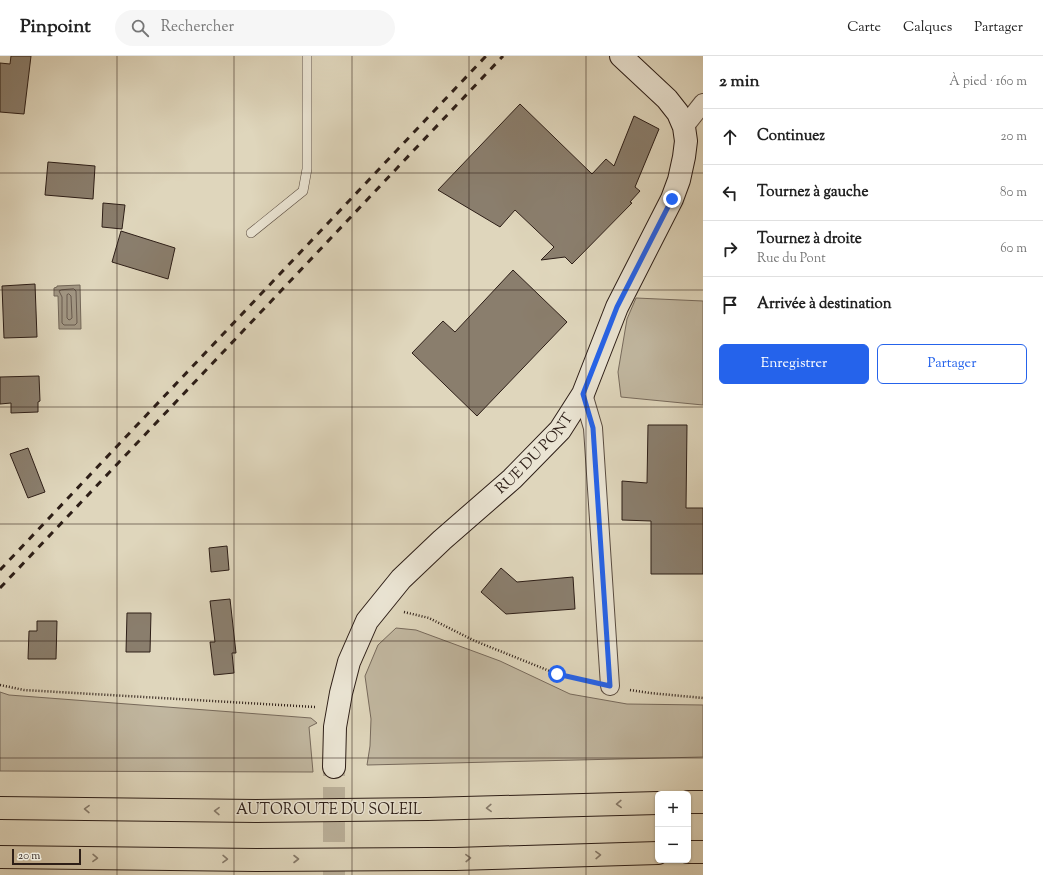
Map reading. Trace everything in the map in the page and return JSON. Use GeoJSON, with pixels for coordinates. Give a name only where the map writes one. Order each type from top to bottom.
{"type":"FeatureCollection","features":[{"type":"Feature","properties":{"kind":"highway"},"geometry":{"type":"LineString","coordinates":[[691,802],[703,802]]}},
{"type":"Feature","properties":{"kind":"highway","name":"AUTOROUTE DU SOLEIL"},"geometry":{"type":"LineString","coordinates":[[0,808],[256,811],[427,809],[655,803]]}},
{"type":"Feature","properties":{"kind":"highway"},"geometry":{"type":"LineString","coordinates":[[691,852],[703,852]]}},
{"type":"Feature","properties":{"kind":"highway"},"geometry":{"type":"LineString","coordinates":[[0,857],[257,860],[455,859],[655,853]]}},
{"type":"Feature","properties":{"kind":"street","name":"RUE DU PONT"},"geometry":{"type":"LineString","coordinates":[[334,767],[335,727],[338,708],[349,662],[367,621],[401,579],[442,540],[512,479],[560,430],[583,394],[617,307],[672,199],[679,180],[684,157],[686,141],[684,126],[678,113],[667,98],[622,56]]}},
{"type":"Feature","properties":{"kind":"street"},"geometry":{"type":"LineString","coordinates":[[684,126],[703,103]]}},
{"type":"Feature","properties":{"kind":"street"},"geometry":{"type":"LineString","coordinates":[[583,394],[593,428],[610,686]]}},
{"type":"Feature","properties":{"kind":"lane"},"geometry":{"type":"LineString","coordinates":[[251,233],[303,191],[307,169],[307,56]]}},
{"type":"Feature","properties":{"kind":"path"},"geometry":{"type":"LineString","coordinates":[[376,609],[429,618],[475,640],[557,674],[650,693],[703,698]]}},
{"type":"Feature","properties":{"kind":"path"},"geometry":{"type":"LineString","coordinates":[[0,685],[24,690],[338,708]]}},
{"type":"Feature","properties":{"kind":"shaded area"},"geometry":{"type":"Polygon","coordinates":[[[636,298],[703,301],[703,405],[621,397],[618,372],[627,319],[636,298]]]}},
{"type":"Feature","properties":{"kind":"shaded area"},"geometry":{"type":"Polygon","coordinates":[[[396,628],[416,630],[500,661],[570,694],[627,704],[703,705],[703,757],[367,765],[370,746],[371,719],[365,676],[378,645],[396,628]]]}},
{"type":"Feature","properties":{"kind":"shaded area"},"geometry":{"type":"Polygon","coordinates":[[[0,692],[9,695],[311,718],[317,723],[309,727],[313,772],[0,771],[0,692]]]}},
{"type":"Feature","properties":{"kind":"water"},"geometry":{"type":"Polygon","coordinates":[[[80,285],[81,329],[59,329],[58,296],[54,296],[54,288],[57,286],[80,285]]]}},
{"type":"Feature","properties":{"kind":"building"},"geometry":{"type":"Polygon","coordinates":[[[11,56],[31,56],[24,114],[0,112],[0,63],[10,64],[11,56]]]}},
{"type":"Feature","properties":{"kind":"building"},"geometry":{"type":"Polygon","coordinates":[[[520,104],[592,174],[606,159],[614,166],[634,116],[659,129],[635,187],[640,191],[630,202],[632,203],[572,264],[565,257],[541,260],[554,247],[515,210],[500,227],[438,190],[520,104]]]}},
{"type":"Feature","properties":{"kind":"building"},"geometry":{"type":"Polygon","coordinates":[[[48,162],[95,166],[93,199],[45,195],[48,162]]]}},
{"type":"Feature","properties":{"kind":"building"},"geometry":{"type":"Polygon","coordinates":[[[103,203],[125,205],[122,229],[102,227],[103,203]]]}},
{"type":"Feature","properties":{"kind":"building"},"geometry":{"type":"Polygon","coordinates":[[[121,231],[175,248],[168,279],[112,262],[121,231]]]}},
{"type":"Feature","properties":{"kind":"building"},"geometry":{"type":"Polygon","coordinates":[[[513,270],[567,322],[477,416],[412,353],[443,321],[455,332],[513,270]]]}},
{"type":"Feature","properties":{"kind":"building"},"geometry":{"type":"Polygon","coordinates":[[[35,284],[37,337],[4,338],[2,286],[35,284]]]}},
{"type":"Feature","properties":{"kind":"building"},"geometry":{"type":"Polygon","coordinates":[[[39,376],[40,401],[38,402],[38,412],[11,413],[11,403],[0,404],[0,377],[39,376]]]}},
{"type":"Feature","properties":{"kind":"building"},"geometry":{"type":"Polygon","coordinates":[[[648,425],[687,425],[686,508],[703,508],[703,574],[651,574],[651,521],[622,520],[622,481],[647,483],[648,425]]]}},
{"type":"Feature","properties":{"kind":"building"},"geometry":{"type":"Polygon","coordinates":[[[28,448],[45,492],[28,498],[10,454],[28,448]]]}},
{"type":"Feature","properties":{"kind":"building"},"geometry":{"type":"Polygon","coordinates":[[[227,546],[229,570],[211,572],[209,548],[227,546]]]}},
{"type":"Feature","properties":{"kind":"building"},"geometry":{"type":"Polygon","coordinates":[[[501,568],[517,582],[573,577],[575,609],[506,614],[481,592],[501,568]]]}},
{"type":"Feature","properties":{"kind":"building"},"geometry":{"type":"Polygon","coordinates":[[[230,599],[236,653],[232,653],[234,673],[214,675],[210,642],[215,642],[210,601],[230,599]]]}},
{"type":"Feature","properties":{"kind":"building"},"geometry":{"type":"Polygon","coordinates":[[[127,613],[151,613],[150,652],[126,652],[127,613]]]}},
{"type":"Feature","properties":{"kind":"building"},"geometry":{"type":"Polygon","coordinates":[[[37,621],[57,621],[56,659],[28,659],[29,631],[37,631],[37,621]]]}},
{"type":"Feature","properties":{"kind":"tunnel"},"geometry":{"type":"LineString","coordinates":[[334,767],[334,875]]}},
{"type":"Feature","properties":{"kind":"railway"},"geometry":{"type":"LineString","coordinates":[[0,570],[486,56]]}},
{"type":"Feature","properties":{"kind":"railway"},"geometry":{"type":"LineString","coordinates":[[0,588],[503,56]]}},
{"type":"Feature","properties":{"kind":"route"},"geometry":{"type":"LineString","coordinates":[[557,674],[610,686],[593,428],[583,394],[617,307],[672,199]]}}]}
